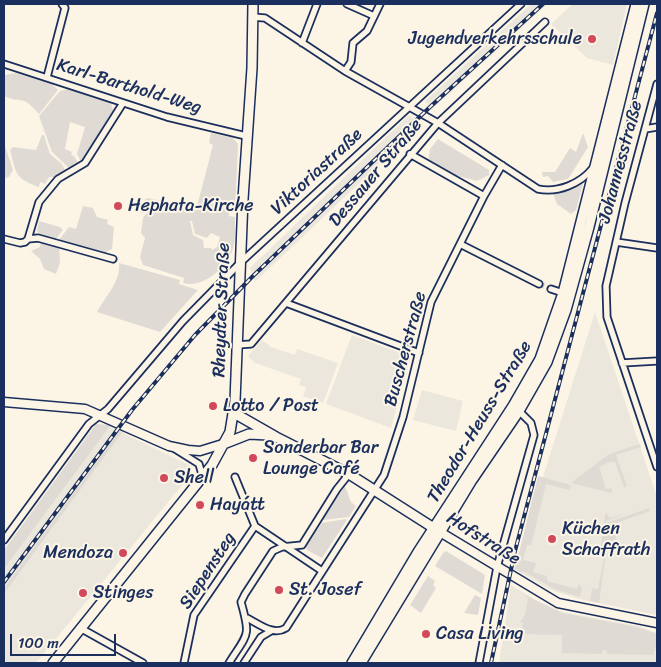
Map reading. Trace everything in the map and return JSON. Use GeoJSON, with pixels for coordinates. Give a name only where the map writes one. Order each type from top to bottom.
{"type":"FeatureCollection","features":[{"type":"Feature","properties":{"kind":"main road","name":"Rheydter Straße"},"geometry":{"type":"LineString","coordinates":[[53,663],[203,478],[226,443],[234,413],[246,136],[252,68],[251,4]]}},
{"type":"Feature","properties":{"kind":"main road","name":"Theodor-Heuss-Straße"},"geometry":{"type":"LineString","coordinates":[[352,663],[437,530],[540,359],[563,293],[636,4]]}},
{"type":"Feature","properties":{"kind":"main road","name":"Theodor-Heuss-Straße"},"geometry":{"type":"LineString","coordinates":[[361,663],[437,530],[519,411],[547,362],[566,310],[589,227],[644,4]]}},
{"type":"Feature","properties":{"kind":"main road","name":"Hofstraße"},"geometry":{"type":"LineString","coordinates":[[234,413],[276,437],[349,474],[437,530]]}},
{"type":"Feature","properties":{"kind":"main road","name":"Hofstraße"},"geometry":{"type":"LineString","coordinates":[[226,443],[250,434],[276,437]]}},
{"type":"Feature","properties":{"kind":"street"},"geometry":{"type":"LineString","coordinates":[[47,77],[65,8],[62,4]]}},
{"type":"Feature","properties":{"kind":"street"},"geometry":{"type":"LineString","coordinates":[[302,43],[317,4]]}},
{"type":"Feature","properties":{"kind":"street"},"geometry":{"type":"LineString","coordinates":[[347,4],[374,16]]}},
{"type":"Feature","properties":{"kind":"street"},"geometry":{"type":"LineString","coordinates":[[345,71],[351,62],[353,43],[367,32],[380,4]]}},
{"type":"Feature","properties":{"kind":"street","name":"Viktoriastraße"},"geometry":{"type":"LineString","coordinates":[[4,538],[89,424],[100,414],[108,410],[182,321],[240,263],[522,4]]}},
{"type":"Feature","properties":{"kind":"street"},"geometry":{"type":"LineString","coordinates":[[252,17],[265,18],[345,71],[408,108],[438,122],[538,189],[547,191],[571,185],[584,177],[596,164]]}},
{"type":"Feature","properties":{"kind":"street","name":"Dessauer Straße"},"geometry":{"type":"LineString","coordinates":[[237,345],[251,344],[438,122],[546,22]]}},
{"type":"Feature","properties":{"kind":"street","name":"Karl-Barthold-Weg"},"geometry":{"type":"LineString","coordinates":[[4,64],[167,118],[246,136]]}},
{"type":"Feature","properties":{"kind":"street","name":"Johannesstraße"},"geometry":{"type":"LineString","coordinates":[[657,84],[614,249],[605,298],[607,317],[657,467]]}},
{"type":"Feature","properties":{"kind":"street"},"geometry":{"type":"LineString","coordinates":[[4,238],[20,243],[25,242],[40,202],[58,179],[85,163],[123,103]]}},
{"type":"Feature","properties":{"kind":"street"},"geometry":{"type":"LineString","coordinates":[[645,130],[657,127]]}},
{"type":"Feature","properties":{"kind":"street"},"geometry":{"type":"LineString","coordinates":[[410,154],[484,196]]}},
{"type":"Feature","properties":{"kind":"street","name":"Buscherstraße"},"geometry":{"type":"LineString","coordinates":[[244,663],[261,637],[271,631],[280,631],[286,628],[375,492],[393,452],[431,302],[484,196],[502,165]]}},
{"type":"Feature","properties":{"kind":"street"},"geometry":{"type":"LineString","coordinates":[[28,238],[44,239],[114,259]]}},
{"type":"Feature","properties":{"kind":"street"},"geometry":{"type":"LineString","coordinates":[[616,242],[657,248]]}},
{"type":"Feature","properties":{"kind":"street"},"geometry":{"type":"LineString","coordinates":[[460,244],[539,284]]}},
{"type":"Feature","properties":{"kind":"street"},"geometry":{"type":"LineString","coordinates":[[551,288],[563,293]]}},
{"type":"Feature","properties":{"kind":"street"},"geometry":{"type":"LineString","coordinates":[[286,303],[418,353]]}},
{"type":"Feature","properties":{"kind":"street"},"geometry":{"type":"LineString","coordinates":[[622,363],[657,361]]}},
{"type":"Feature","properties":{"kind":"street"},"geometry":{"type":"LineString","coordinates":[[4,402],[85,409],[100,414],[192,458],[199,464],[203,478]]}},
{"type":"Feature","properties":{"kind":"street"},"geometry":{"type":"LineString","coordinates":[[479,663],[497,567],[534,435],[531,423],[519,411]]}},
{"type":"Feature","properties":{"kind":"street"},"geometry":{"type":"LineString","coordinates":[[169,446],[200,451],[226,443]]}},
{"type":"Feature","properties":{"kind":"street"},"geometry":{"type":"LineString","coordinates":[[229,663],[246,636],[247,618],[241,602],[245,594],[272,553],[286,546],[302,545],[337,489],[349,474]]}},
{"type":"Feature","properties":{"kind":"street","name":"Siepensteg"},"geometry":{"type":"LineString","coordinates":[[235,477],[256,526],[322,571]]}},
{"type":"Feature","properties":{"kind":"street","name":"Siepensteg"},"geometry":{"type":"LineString","coordinates":[[184,663],[194,615],[256,526]]}},
{"type":"Feature","properties":{"kind":"street","name":"Hofstraße"},"geometry":{"type":"LineString","coordinates":[[437,530],[548,599],[566,606],[657,623]]}},
{"type":"Feature","properties":{"kind":"street"},"geometry":{"type":"LineString","coordinates":[[247,618],[271,631]]}},
{"type":"Feature","properties":{"kind":"street"},"geometry":{"type":"LineString","coordinates":[[82,629],[144,663]]}},
{"type":"Feature","properties":{"kind":"shaded area"},"geometry":{"type":"Polygon","coordinates":[[[531,4],[547,4],[433,108],[425,101],[531,4]]]}},
{"type":"Feature","properties":{"kind":"shaded area","name":"Jugendverkehrsschule"},"geometry":{"type":"Polygon","coordinates":[[[573,4],[627,4],[613,65],[587,58],[551,24],[573,4]]]}},
{"type":"Feature","properties":{"kind":"shaded area"},"geometry":{"type":"Polygon","coordinates":[[[16,73],[52,84],[58,90],[39,114],[25,101],[4,96],[4,75],[16,73]]]}},
{"type":"Feature","properties":{"kind":"shaded area"},"geometry":{"type":"Polygon","coordinates":[[[68,89],[111,103],[113,110],[81,162],[77,154],[85,127],[70,122],[65,149],[72,152],[71,155],[74,156],[78,163],[70,169],[52,152],[39,116],[60,91],[68,89]]]}},
{"type":"Feature","properties":{"kind":"shaded area"},"geometry":{"type":"Polygon","coordinates":[[[409,115],[418,123],[369,174],[255,282],[250,268],[409,115]]]}},
{"type":"Feature","properties":{"kind":"shaded area"},"geometry":{"type":"Polygon","coordinates":[[[211,133],[233,138],[238,144],[235,211],[229,212],[229,216],[235,217],[234,244],[226,262],[214,275],[199,283],[183,283],[184,278],[143,265],[140,257],[145,238],[141,233],[143,218],[147,212],[155,211],[149,210],[141,214],[143,202],[147,198],[184,205],[184,207],[196,210],[213,145],[209,143],[211,133]],[[190,221],[193,235],[203,240],[204,248],[211,248],[212,250],[217,247],[220,237],[211,233],[207,238],[195,234],[192,221],[190,221]]]}},
{"type":"Feature","properties":{"kind":"shaded area"},"geometry":{"type":"Polygon","coordinates":[[[583,133],[588,147],[568,179],[553,182],[548,176],[543,177],[542,172],[555,172],[570,148],[576,152],[583,133]]]}},
{"type":"Feature","properties":{"kind":"shaded area"},"geometry":{"type":"Polygon","coordinates":[[[42,135],[44,135],[50,154],[62,164],[65,170],[54,177],[49,177],[45,184],[40,182],[39,187],[21,178],[15,170],[10,150],[13,147],[36,150],[42,135]]]}},
{"type":"Feature","properties":{"kind":"shaded area"},"geometry":{"type":"Polygon","coordinates":[[[438,139],[489,170],[489,175],[477,181],[444,172],[428,162],[430,149],[438,139]]]}},
{"type":"Feature","properties":{"kind":"shaded area"},"geometry":{"type":"Polygon","coordinates":[[[4,143],[13,170],[9,177],[4,178],[4,143]]]}},
{"type":"Feature","properties":{"kind":"shaded area"},"geometry":{"type":"Polygon","coordinates":[[[584,180],[576,210],[571,214],[557,204],[553,193],[584,180]]]}},
{"type":"Feature","properties":{"kind":"shaded area"},"geometry":{"type":"Polygon","coordinates":[[[83,206],[93,208],[97,217],[108,220],[107,224],[114,227],[112,249],[107,251],[105,255],[58,241],[69,227],[76,229],[83,206]]]}},
{"type":"Feature","properties":{"kind":"shaded area"},"geometry":{"type":"Polygon","coordinates":[[[39,221],[60,227],[63,230],[55,240],[42,237],[37,231],[39,221]]]}},
{"type":"Feature","properties":{"kind":"shaded area"},"geometry":{"type":"Polygon","coordinates":[[[41,241],[59,247],[60,262],[56,274],[44,269],[40,259],[31,251],[40,247],[41,241]]]}},
{"type":"Feature","properties":{"kind":"shaded area"},"geometry":{"type":"Polygon","coordinates":[[[119,263],[180,280],[179,284],[198,290],[160,332],[97,312],[115,283],[119,263]]]}},
{"type":"Feature","properties":{"kind":"shaded area"},"geometry":{"type":"Polygon","coordinates":[[[595,312],[657,497],[657,615],[579,599],[551,590],[514,569],[595,312]]]}},
{"type":"Feature","properties":{"kind":"shaded area"},"geometry":{"type":"Polygon","coordinates":[[[352,335],[411,357],[391,428],[326,404],[352,335]]]}},
{"type":"Feature","properties":{"kind":"shaded area"},"geometry":{"type":"Polygon","coordinates":[[[262,340],[271,347],[295,355],[297,349],[338,363],[323,403],[303,396],[306,387],[299,385],[301,379],[255,363],[248,356],[262,340]]]}},
{"type":"Feature","properties":{"kind":"shaded area"},"geometry":{"type":"Polygon","coordinates":[[[422,390],[463,401],[456,431],[413,420],[422,390]]]}},
{"type":"Feature","properties":{"kind":"shaded area"},"geometry":{"type":"Polygon","coordinates":[[[117,417],[129,425],[123,433],[191,466],[192,473],[36,663],[4,663],[4,594],[122,433],[119,432],[4,588],[4,569],[117,417]]]}},
{"type":"Feature","properties":{"kind":"shaded area"},"geometry":{"type":"Polygon","coordinates":[[[96,424],[111,425],[4,569],[4,550],[96,424]]]}},
{"type":"Feature","properties":{"kind":"shaded area"},"geometry":{"type":"Polygon","coordinates":[[[119,431],[122,433],[4,594],[4,588],[119,431]]]}},
{"type":"Feature","properties":{"kind":"shaded area"},"geometry":{"type":"Polygon","coordinates":[[[640,444],[641,447],[616,455],[627,486],[624,487],[615,462],[609,462],[599,467],[606,489],[612,488],[611,493],[571,483],[609,454],[640,444]]]}},
{"type":"Feature","properties":{"kind":"shaded area"},"geometry":{"type":"Polygon","coordinates":[[[538,476],[571,485],[569,490],[546,484],[531,546],[527,545],[523,560],[536,563],[533,572],[547,576],[547,581],[577,589],[579,584],[582,588],[580,597],[554,589],[523,571],[522,573],[515,569],[538,476]]]}},
{"type":"Feature","properties":{"kind":"shaded area"},"geometry":{"type":"Polygon","coordinates":[[[345,486],[351,502],[356,506],[349,517],[323,520],[345,486]]]}},
{"type":"Feature","properties":{"kind":"shaded area"},"geometry":{"type":"Polygon","coordinates":[[[649,508],[650,511],[611,525],[616,537],[614,546],[607,545],[599,603],[590,601],[592,588],[598,589],[606,548],[601,546],[605,515],[607,513],[609,518],[627,513],[606,521],[606,523],[649,508]]]}},
{"type":"Feature","properties":{"kind":"shaded area"},"geometry":{"type":"Polygon","coordinates":[[[347,520],[322,558],[307,550],[306,547],[322,523],[347,520]]]}},
{"type":"Feature","properties":{"kind":"shaded area"},"geometry":{"type":"Polygon","coordinates":[[[446,551],[485,575],[482,594],[435,566],[446,551]]]}},
{"type":"Feature","properties":{"kind":"shaded area"},"geometry":{"type":"Polygon","coordinates":[[[428,576],[435,581],[433,585],[436,588],[421,613],[410,605],[428,576]]]}},
{"type":"Feature","properties":{"kind":"shaded area"},"geometry":{"type":"Polygon","coordinates":[[[511,585],[539,602],[563,612],[638,626],[657,633],[657,663],[499,663],[511,585]]]}},
{"type":"Feature","properties":{"kind":"shaded area"},"geometry":{"type":"Polygon","coordinates":[[[523,594],[562,613],[637,627],[657,634],[657,644],[653,655],[607,654],[607,651],[603,650],[602,654],[562,653],[562,635],[521,634],[523,623],[520,622],[525,615],[528,598],[523,594]]]}},
{"type":"Feature","properties":{"kind":"shaded area"},"geometry":{"type":"Polygon","coordinates":[[[475,595],[481,598],[478,615],[464,613],[475,595]]]}},
{"type":"Feature","properties":{"kind":"tunnel"},"geometry":{"type":"LineString","coordinates":[[539,284],[551,289]]}},
{"type":"Feature","properties":{"kind":"railway"},"geometry":{"type":"LineString","coordinates":[[4,582],[132,410],[195,335],[253,276],[430,107],[543,4]]}},
{"type":"Feature","properties":{"kind":"railway"},"geometry":{"type":"LineString","coordinates":[[491,663],[515,551],[657,13]]}},
{"type":"Feature","properties":{"kind":"place","name":"Jugendverkehrsschule"},"geometry":{"type":"Point","coordinates":[592,39]}},
{"type":"Feature","properties":{"kind":"place","name":"Hephata-Kirche"},"geometry":{"type":"Point","coordinates":[118,206]}},
{"type":"Feature","properties":{"kind":"place","name":"Lotto / Post"},"geometry":{"type":"Point","coordinates":[213,406]}},
{"type":"Feature","properties":{"kind":"place","name":"Sonderbar Bar Lounge Café"},"geometry":{"type":"Point","coordinates":[253,458]}},
{"type":"Feature","properties":{"kind":"place","name":"Shell"},"geometry":{"type":"Point","coordinates":[164,478]}},
{"type":"Feature","properties":{"kind":"place","name":"Hayátt"},"geometry":{"type":"Point","coordinates":[200,505]}},
{"type":"Feature","properties":{"kind":"place","name":"Küchen Schaffrath"},"geometry":{"type":"Point","coordinates":[552,539]}},
{"type":"Feature","properties":{"kind":"place","name":"Mendoza"},"geometry":{"type":"Point","coordinates":[123,553]}},
{"type":"Feature","properties":{"kind":"place","name":"St. Josef"},"geometry":{"type":"Point","coordinates":[279,590]}},
{"type":"Feature","properties":{"kind":"place","name":"Stinges"},"geometry":{"type":"Point","coordinates":[83,593]}},
{"type":"Feature","properties":{"kind":"place","name":"Casa Living"},"geometry":{"type":"Point","coordinates":[426,634]}}]}
